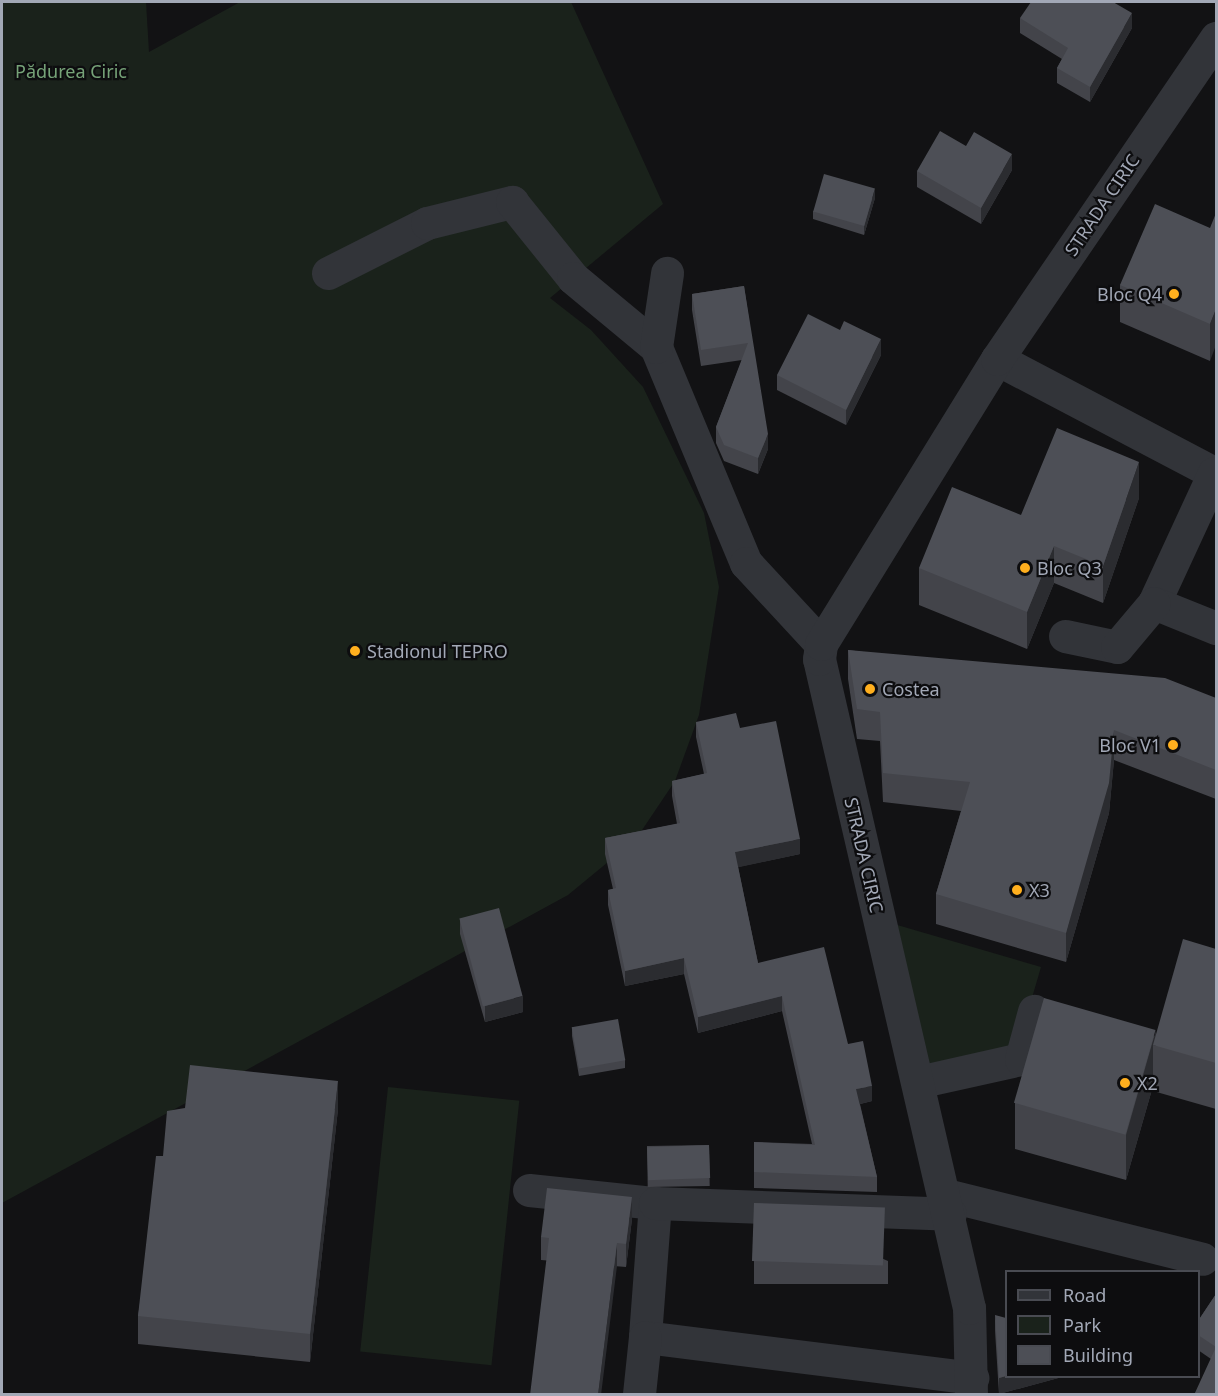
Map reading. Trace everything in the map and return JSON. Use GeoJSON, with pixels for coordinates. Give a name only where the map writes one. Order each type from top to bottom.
{"type":"FeatureCollection","features":[{"type":"Feature","properties":{"kind":"street","name":"STRADA CIRIC"},"geometry":{"type":"LineString","coordinates":[[971,1386],[969,1308],[948,1204],[820,666],[821,644],[997,359],[1213,49]]}},
{"type":"Feature","properties":{"kind":"street"},"geometry":{"type":"LineString","coordinates":[[328,273],[427,223],[512,202],[573,278],[656,347],[746,563],[821,644]]}},
{"type":"Feature","properties":{"kind":"street"},"geometry":{"type":"LineString","coordinates":[[656,347],[667,273]]}},
{"type":"Feature","properties":{"kind":"street"},"geometry":{"type":"LineString","coordinates":[[997,359],[1215,470],[1154,603],[1118,647],[1065,636]]}},
{"type":"Feature","properties":{"kind":"street"},"geometry":{"type":"LineString","coordinates":[[1154,603],[1216,628]]}},
{"type":"Feature","properties":{"kind":"street"},"geometry":{"type":"LineString","coordinates":[[918,1082],[1021,1059],[1034,1011]]}},
{"type":"Feature","properties":{"kind":"street"},"geometry":{"type":"LineString","coordinates":[[529,1190],[655,1203],[948,1204],[1202,1259]]}},
{"type":"Feature","properties":{"kind":"street"},"geometry":{"type":"LineString","coordinates":[[639,1395],[655,1203]]}},
{"type":"Feature","properties":{"kind":"street"},"geometry":{"type":"LineString","coordinates":[[645,1337],[971,1386]]}},
{"type":"Feature","properties":{"kind":"green space","name":"Stadionul TEPRO"},"geometry":{"type":"Polygon","coordinates":[[[2,2],[146,2],[149,52],[240,2],[571,2],[663,204],[550,298],[591,330],[643,387],[704,513],[719,587],[699,715],[675,781],[636,839],[568,895],[2,1203],[2,2]]]}},
{"type":"Feature","properties":{"kind":"green space"},"geometry":{"type":"Polygon","coordinates":[[[887,922],[1041,967],[1015,1056],[924,1073],[887,922]]]}},
{"type":"Feature","properties":{"kind":"green space"},"geometry":{"type":"Polygon","coordinates":[[[388,1087],[519,1101],[491,1365],[360,1352],[388,1087]]]}},
{"type":"Feature","properties":{"kind":"building"},"geometry":{"type":"Polygon","coordinates":[[[1031,2],[1113,2],[1132,13],[1090,87],[1057,68],[1068,48],[1020,18],[1031,2]]]}},
{"type":"Feature","properties":{"kind":"building"},"geometry":{"type":"Polygon","coordinates":[[[940,131],[966,146],[974,132],[1012,154],[981,208],[917,171],[940,131]]]}},
{"type":"Feature","properties":{"kind":"building"},"geometry":{"type":"Polygon","coordinates":[[[824,174],[875,189],[864,226],[813,211],[824,174]]]}},
{"type":"Feature","properties":{"kind":"building"},"geometry":{"type":"Polygon","coordinates":[[[1155,204],[1210,228],[1216,213],[1216,309],[1210,324],[1120,285],[1155,204]]]}},
{"type":"Feature","properties":{"kind":"building"},"geometry":{"type":"Polygon","coordinates":[[[744,286],[768,434],[758,458],[724,445],[716,427],[748,343],[701,350],[692,294],[744,286]]]}},
{"type":"Feature","properties":{"kind":"building"},"geometry":{"type":"Polygon","coordinates":[[[808,314],[840,330],[844,321],[881,339],[846,410],[777,375],[808,314]]]}},
{"type":"Feature","properties":{"kind":"building","name":"Bloc Q3"},"geometry":{"type":"Polygon","coordinates":[[[1057,428],[1139,462],[1103,566],[1054,546],[1027,612],[919,568],[952,487],[1021,515],[1057,428]]]}},
{"type":"Feature","properties":{"kind":"building"},"geometry":{"type":"Polygon","coordinates":[[[848,650],[1165,678],[1216,698],[1216,770],[1114,730],[1109,783],[1066,933],[936,894],[970,782],[883,773],[880,712],[857,709],[848,650]]]}},
{"type":"Feature","properties":{"kind":"building"},"geometry":{"type":"Polygon","coordinates":[[[736,713],[740,728],[776,721],[800,839],[735,852],[758,963],[824,947],[848,1044],[863,1041],[872,1086],[856,1089],[877,1177],[754,1172],[754,1142],[815,1145],[782,996],[698,1017],[684,958],[625,971],[608,890],[616,888],[605,838],[680,823],[672,781],[707,773],[696,722],[736,713]]]}},
{"type":"Feature","properties":{"kind":"building"},"geometry":{"type":"Polygon","coordinates":[[[499,908],[523,996],[483,1007],[459,919],[499,908]]]}},
{"type":"Feature","properties":{"kind":"building"},"geometry":{"type":"Polygon","coordinates":[[[1183,939],[1216,949],[1216,1063],[1153,1045],[1183,939]]]}},
{"type":"Feature","properties":{"kind":"building"},"geometry":{"type":"Polygon","coordinates":[[[1044,998],[1156,1030],[1125,1135],[1014,1103],[1044,998]]]}},
{"type":"Feature","properties":{"kind":"building"},"geometry":{"type":"Polygon","coordinates":[[[618,1019],[625,1060],[579,1069],[572,1027],[618,1019]]]}},
{"type":"Feature","properties":{"kind":"building"},"geometry":{"type":"Polygon","coordinates":[[[190,1065],[338,1081],[310,1334],[138,1316],[156,1156],[163,1156],[167,1111],[185,1108],[190,1065]]]}},
{"type":"Feature","properties":{"kind":"building"},"geometry":{"type":"Polygon","coordinates":[[[709,1145],[710,1178],[648,1180],[647,1147],[709,1145]]]}},
{"type":"Feature","properties":{"kind":"building"},"geometry":{"type":"Polygon","coordinates":[[[547,1188],[632,1197],[626,1244],[617,1243],[598,1395],[530,1395],[549,1238],[541,1237],[547,1188]]]}},
{"type":"Feature","properties":{"kind":"building"},"geometry":{"type":"Polygon","coordinates":[[[754,1203],[885,1208],[883,1266],[752,1261],[754,1203]]]}},
{"type":"Feature","properties":{"kind":"building"},"geometry":{"type":"Polygon","coordinates":[[[1216,1294],[1216,1347],[1200,1336],[1200,1318],[1216,1294]]]}},
{"type":"Feature","properties":{"kind":"building"},"geometry":{"type":"Polygon","coordinates":[[[995,1315],[1005,1318],[1005,1376],[999,1378],[995,1315]]]}},
{"type":"Feature","properties":{"kind":"building"},"geometry":{"type":"Polygon","coordinates":[[[1216,1347],[1216,1395],[1194,1395],[1216,1347]]]}},
{"type":"Feature","properties":{"kind":"place","name":"Bloc Q4"},"geometry":{"type":"Point","coordinates":[1174,294]}},
{"type":"Feature","properties":{"kind":"place","name":"Bloc Q3"},"geometry":{"type":"Point","coordinates":[1025,568]}},
{"type":"Feature","properties":{"kind":"place","name":"Stadionul TEPRO"},"geometry":{"type":"Point","coordinates":[355,651]}},
{"type":"Feature","properties":{"kind":"place","name":"Costea"},"geometry":{"type":"Point","coordinates":[870,689]}},
{"type":"Feature","properties":{"kind":"place","name":"Bloc V1"},"geometry":{"type":"Point","coordinates":[1173,745]}},
{"type":"Feature","properties":{"kind":"place","name":"X3"},"geometry":{"type":"Point","coordinates":[1017,890]}},
{"type":"Feature","properties":{"kind":"place","name":"X2"},"geometry":{"type":"Point","coordinates":[1125,1083]}},
{"type":"Feature","properties":{"kind":"park label","name":"Pădurea Ciric"},"geometry":{"type":"Point","coordinates":[71,71]}}]}
